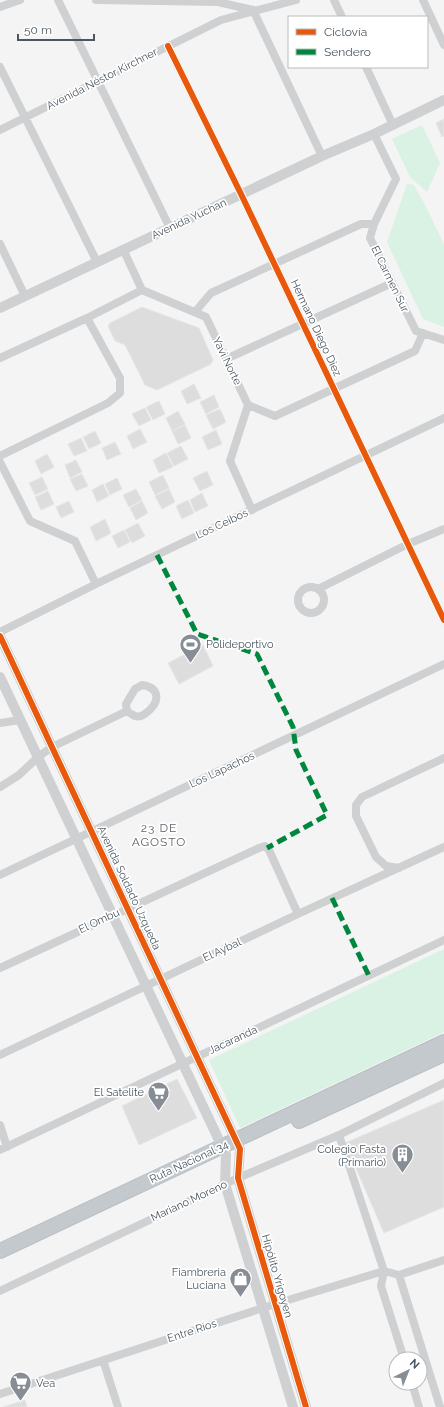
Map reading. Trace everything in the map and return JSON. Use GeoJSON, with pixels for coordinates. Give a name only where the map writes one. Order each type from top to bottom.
{"type":"FeatureCollection","features":[{"type":"Feature","properties":{"kind":"highway","name":"Ruta Nacional 34"},"geometry":{"type":"LineString","coordinates":[[0,1262],[444,1042]]}},
{"type":"Feature","properties":{"kind":"highway","name":"Ruta Nacional 34"},"geometry":{"type":"LineString","coordinates":[[238,1144],[444,1054]]}},
{"type":"Feature","properties":{"kind":"highway","name":"Ruta Nacional 34"},"geometry":{"type":"LineString","coordinates":[[0,1251],[224,1151]]}},
{"type":"Feature","properties":{"kind":"street"},"geometry":{"type":"LineString","coordinates":[[0,7],[20,0]]}},
{"type":"Feature","properties":{"kind":"street"},"geometry":{"type":"LineString","coordinates":[[58,0],[170,228]]}},
{"type":"Feature","properties":{"kind":"street"},"geometry":{"type":"LineString","coordinates":[[96,0],[218,2],[253,10],[322,156]]}},
{"type":"Feature","properties":{"kind":"street","name":"Avenida Néstor Kirchner"},"geometry":{"type":"LineString","coordinates":[[0,130],[221,20],[253,10],[296,0]]}},
{"type":"Feature","properties":{"kind":"street"},"geometry":{"type":"LineString","coordinates":[[334,0],[342,16]]}},
{"type":"Feature","properties":{"kind":"street"},"geometry":{"type":"LineString","coordinates":[[423,0],[444,45]]}},
{"type":"Feature","properties":{"kind":"street","name":"Hermano Diego Diez"},"geometry":{"type":"LineString","coordinates":[[168,46],[241,194],[444,620]]}},
{"type":"Feature","properties":{"kind":"street"},"geometry":{"type":"LineString","coordinates":[[0,67],[97,262]]}},
{"type":"Feature","properties":{"kind":"street"},"geometry":{"type":"LineString","coordinates":[[366,68],[393,125]]}},
{"type":"Feature","properties":{"kind":"street","name":"Avenida Yuchan"},"geometry":{"type":"LineString","coordinates":[[0,308],[444,100]]}},
{"type":"Feature","properties":{"kind":"street","name":"El Carmen Sur"},"geometry":{"type":"LineString","coordinates":[[374,134],[396,179],[374,224],[370,238],[416,331],[444,340]]}},
{"type":"Feature","properties":{"kind":"street"},"geometry":{"type":"LineString","coordinates":[[195,312],[211,293],[361,224],[374,224]]}},
{"type":"Feature","properties":{"kind":"street"},"geometry":{"type":"LineString","coordinates":[[0,244],[26,296]]}},
{"type":"Feature","properties":{"kind":"street"},"geometry":{"type":"LineString","coordinates":[[0,358],[87,318],[142,290],[123,250]]}},
{"type":"Feature","properties":{"kind":"street"},"geometry":{"type":"LineString","coordinates":[[226,359],[392,283]]}},
{"type":"Feature","properties":{"kind":"street","name":"Yavi Norte"},"geometry":{"type":"LineString","coordinates":[[142,290],[206,317],[248,404]]}},
{"type":"Feature","properties":{"kind":"street"},"geometry":{"type":"LineString","coordinates":[[0,456],[108,403],[120,393],[120,378],[87,318]]}},
{"type":"Feature","properties":{"kind":"street"},"geometry":{"type":"LineString","coordinates":[[252,510],[230,462],[248,404],[275,416],[415,350],[423,333]]}},
{"type":"Feature","properties":{"kind":"street","name":"Los Ceibos"},"geometry":{"type":"LineString","coordinates":[[0,632],[96,584],[444,418]]}},
{"type":"Feature","properties":{"kind":"street"},"geometry":{"type":"LineString","coordinates":[[0,462],[30,521],[75,541],[96,584]]}},
{"type":"Feature","properties":{"kind":"street"},"geometry":{"type":"LineString","coordinates":[[318,589],[408,544],[444,529]]}},
{"type":"Feature","properties":{"kind":"street","name":"Avenida Soldado Uzqueda"},"geometry":{"type":"LineString","coordinates":[[0,636],[238,1144]]}},
{"type":"Feature","properties":{"kind":"street","name":"Los Lapachos"},"geometry":{"type":"LineString","coordinates":[[0,875],[444,664]]}},
{"type":"Feature","properties":{"kind":"street"},"geometry":{"type":"LineString","coordinates":[[0,677],[224,1151]]}},
{"type":"Feature","properties":{"kind":"street"},"geometry":{"type":"LineString","coordinates":[[0,787],[19,775],[38,756],[52,747],[127,711]]}},
{"type":"Feature","properties":{"kind":"street"},"geometry":{"type":"LineString","coordinates":[[0,723],[20,720]]}},
{"type":"Feature","properties":{"kind":"street"},"geometry":{"type":"LineString","coordinates":[[399,868],[386,866],[376,857],[356,816],[356,805],[362,797],[444,758]]}},
{"type":"Feature","properties":{"kind":"street","name":"El Ombu"},"geometry":{"type":"LineString","coordinates":[[0,968],[127,908],[265,846],[269,850],[298,914]]}},
{"type":"Feature","properties":{"kind":"street","name":"El Aybal"},"geometry":{"type":"LineString","coordinates":[[0,1055],[298,914],[444,847]]}},
{"type":"Feature","properties":{"kind":"street","name":"Jacaranda"},"geometry":{"type":"LineString","coordinates":[[3,1148],[444,940]]}},
{"type":"Feature","properties":{"kind":"street","name":"Mariano Moreno"},"geometry":{"type":"LineString","coordinates":[[0,1291],[238,1178],[339,1135],[444,1083]]}},
{"type":"Feature","properties":{"kind":"street"},"geometry":{"type":"LineString","coordinates":[[0,1126],[3,1148]]}},
{"type":"Feature","properties":{"kind":"street"},"geometry":{"type":"LineString","coordinates":[[339,1135],[384,1270],[381,1286],[401,1351]]}},
{"type":"Feature","properties":{"kind":"street","name":"Hipólito Yrigoyen"},"geometry":{"type":"LineString","coordinates":[[238,1144],[238,1178],[306,1407]]}},
{"type":"Feature","properties":{"kind":"street","name":"Hipólito Yrigoyen"},"geometry":{"type":"LineString","coordinates":[[224,1151],[225,1184],[294,1407]]}},
{"type":"Feature","properties":{"kind":"street"},"geometry":{"type":"LineString","coordinates":[[384,1270],[399,1275],[444,1260]]}},
{"type":"Feature","properties":{"kind":"street","name":"Entre Ríos"},"geometry":{"type":"LineString","coordinates":[[0,1394],[384,1270]]}},
{"type":"Feature","properties":{"kind":"street"},"geometry":{"type":"LineString","coordinates":[[399,1275],[440,1407]]}},
{"type":"Feature","properties":{"kind":"street"},"geometry":{"type":"LineString","coordinates":[[103,1360],[118,1407]]}},
{"type":"Feature","properties":{"kind":"street"},"geometry":{"type":"LineString","coordinates":[[414,1391],[419,1407]]}},
{"type":"Feature","properties":{"kind":"green space"},"geometry":{"type":"Polygon","coordinates":[[[422,125],[440,163],[427,192],[410,177],[392,139],[422,125]]]}},
{"type":"Feature","properties":{"kind":"green space"},"geometry":{"type":"Polygon","coordinates":[[[407,184],[414,185],[444,244],[444,327],[423,319],[387,242],[407,184]]]}},
{"type":"Feature","properties":{"kind":"green space"},"geometry":{"type":"Polygon","coordinates":[[[444,949],[444,1032],[240,1128],[209,1060],[444,949]]]}},
{"type":"Feature","properties":{"kind":"building"},"geometry":{"type":"Polygon","coordinates":[[[444,119],[444,136],[442,137],[436,123],[444,119]]]}},
{"type":"Feature","properties":{"kind":"building"},"geometry":{"type":"Polygon","coordinates":[[[142,307],[199,328],[213,360],[211,364],[157,390],[145,385],[125,345],[115,341],[108,326],[110,323],[142,307]]]}},
{"type":"Feature","properties":{"kind":"building"},"geometry":{"type":"Polygon","coordinates":[[[194,384],[201,398],[187,404],[181,391],[194,384]]]}},
{"type":"Feature","properties":{"kind":"building"},"geometry":{"type":"Polygon","coordinates":[[[214,395],[219,407],[206,414],[200,402],[214,395]]]}},
{"type":"Feature","properties":{"kind":"building"},"geometry":{"type":"Polygon","coordinates":[[[159,401],[165,414],[153,420],[146,407],[159,401]]]}},
{"type":"Feature","properties":{"kind":"building"},"geometry":{"type":"Polygon","coordinates":[[[145,408],[151,420],[139,426],[132,414],[145,408]]]}},
{"type":"Feature","properties":{"kind":"building"},"geometry":{"type":"Polygon","coordinates":[[[220,409],[226,422],[213,429],[206,415],[220,409]]]}},
{"type":"Feature","properties":{"kind":"building"},"geometry":{"type":"Polygon","coordinates":[[[178,411],[185,424],[172,431],[166,418],[178,411]]]}},
{"type":"Feature","properties":{"kind":"building"},"geometry":{"type":"Polygon","coordinates":[[[185,425],[191,438],[178,444],[172,431],[185,425]]]}},
{"type":"Feature","properties":{"kind":"building"},"geometry":{"type":"Polygon","coordinates":[[[140,429],[147,442],[133,449],[127,436],[140,429]]]}},
{"type":"Feature","properties":{"kind":"building"},"geometry":{"type":"Polygon","coordinates":[[[216,430],[222,444],[208,450],[202,437],[216,430]]]}},
{"type":"Feature","properties":{"kind":"building"},"geometry":{"type":"Polygon","coordinates":[[[95,431],[101,443],[89,449],[83,437],[95,431]]]}},
{"type":"Feature","properties":{"kind":"building"},"geometry":{"type":"Polygon","coordinates":[[[81,438],[87,451],[74,456],[68,444],[81,438]]]}},
{"type":"Feature","properties":{"kind":"building"},"geometry":{"type":"Polygon","coordinates":[[[115,442],[121,454],[107,460],[102,448],[115,442]]]}},
{"type":"Feature","properties":{"kind":"building"},"geometry":{"type":"Polygon","coordinates":[[[181,446],[188,459],[174,466],[167,453],[181,446]]]}},
{"type":"Feature","properties":{"kind":"building"},"geometry":{"type":"Polygon","coordinates":[[[166,453],[173,467],[159,473],[153,460],[166,453]]]}},
{"type":"Feature","properties":{"kind":"building"},"geometry":{"type":"Polygon","coordinates":[[[47,454],[54,467],[41,474],[35,461],[47,454]]]}},
{"type":"Feature","properties":{"kind":"building"},"geometry":{"type":"Polygon","coordinates":[[[76,460],[82,472],[70,478],[65,465],[76,460]]]}},
{"type":"Feature","properties":{"kind":"building"},"geometry":{"type":"Polygon","coordinates":[[[207,471],[213,485],[200,491],[193,478],[207,471]]]}},
{"type":"Feature","properties":{"kind":"building"},"geometry":{"type":"Polygon","coordinates":[[[82,474],[88,486],[76,491],[70,479],[82,474]]]}},
{"type":"Feature","properties":{"kind":"building"},"geometry":{"type":"Polygon","coordinates":[[[163,475],[169,488],[155,495],[149,482],[163,475]]]}},
{"type":"Feature","properties":{"kind":"building"},"geometry":{"type":"Polygon","coordinates":[[[42,477],[48,489],[35,495],[29,483],[42,477]]]}},
{"type":"Feature","properties":{"kind":"building"},"geometry":{"type":"Polygon","coordinates":[[[117,478],[122,489],[110,495],[105,484],[117,478]]]}},
{"type":"Feature","properties":{"kind":"building"},"geometry":{"type":"Polygon","coordinates":[[[103,484],[109,496],[97,502],[92,490],[103,484]]]}},
{"type":"Feature","properties":{"kind":"building"},"geometry":{"type":"Polygon","coordinates":[[[136,489],[142,500],[129,507],[123,495],[136,489]]]}},
{"type":"Feature","properties":{"kind":"building"},"geometry":{"type":"Polygon","coordinates":[[[169,489],[175,502],[162,509],[155,496],[169,489]]]}},
{"type":"Feature","properties":{"kind":"building"},"geometry":{"type":"Polygon","coordinates":[[[48,491],[54,504],[41,510],[35,497],[48,491]]]}},
{"type":"Feature","properties":{"kind":"building"},"geometry":{"type":"Polygon","coordinates":[[[202,493],[208,506],[195,512],[190,500],[202,493]]]}},
{"type":"Feature","properties":{"kind":"building"},"geometry":{"type":"Polygon","coordinates":[[[188,500],[194,513],[182,519],[176,506],[188,500]]]}},
{"type":"Feature","properties":{"kind":"building"},"geometry":{"type":"Polygon","coordinates":[[[69,501],[74,512],[61,518],[56,507],[69,501]]]}},
{"type":"Feature","properties":{"kind":"building"},"geometry":{"type":"Polygon","coordinates":[[[142,501],[148,513],[136,520],[130,508],[142,501]]]}},
{"type":"Feature","properties":{"kind":"building"},"geometry":{"type":"Polygon","coordinates":[[[105,519],[111,533],[96,541],[90,527],[105,519]]]}},
{"type":"Feature","properties":{"kind":"building"},"geometry":{"type":"Polygon","coordinates":[[[138,523],[145,536],[132,543],[125,530],[138,523]]]}},
{"type":"Feature","properties":{"kind":"building"},"geometry":{"type":"Polygon","coordinates":[[[124,530],[130,542],[118,548],[112,536],[124,530]]]}},
{"type":"Feature","properties":{"kind":"building","name":"Polideportivo"},"geometry":{"type":"Polygon","coordinates":[[[203,645],[213,666],[179,684],[168,663],[203,645]]]}},
{"type":"Feature","properties":{"kind":"building","name":"El Satelite"},"geometry":{"type":"Polygon","coordinates":[[[177,1079],[197,1118],[139,1145],[122,1106],[177,1079]]]}},
{"type":"Feature","properties":{"kind":"building","name":"Colegio Fasta (Primario)"},"geometry":{"type":"Polygon","coordinates":[[[444,1100],[444,1207],[384,1233],[345,1143],[444,1100]]]}},
{"type":"Feature","properties":{"kind":"building","name":"Vea"},"geometry":{"type":"Polygon","coordinates":[[[25,1400],[27,1407],[3,1407],[25,1400]]]}},
{"type":"Feature","properties":{"kind":"marked path"},"geometry":{"type":"LineString","coordinates":[[157,555],[197,634],[257,654],[293,727],[296,750],[327,815],[267,848]]}},
{"type":"Feature","properties":{"kind":"marked path"},"geometry":{"type":"LineString","coordinates":[[332,898],[369,976]]}},
{"type":"Feature","properties":{"kind":"cycle path"},"geometry":{"type":"LineString","coordinates":[[168,46],[241,194],[444,620]]}},
{"type":"Feature","properties":{"kind":"cycle path"},"geometry":{"type":"LineString","coordinates":[[0,636],[240,1149],[238,1178],[306,1407]]}},
{"type":"Feature","properties":{"kind":"place","name":"Polideportivo"},"geometry":{"type":"Point","coordinates":[191,664]}},
{"type":"Feature","properties":{"kind":"place","name":"El Satelite"},"geometry":{"type":"Point","coordinates":[159,1112]}},
{"type":"Feature","properties":{"kind":"place","name":"Colegio Fasta (Primario)"},"geometry":{"type":"Point","coordinates":[402,1174]}},
{"type":"Feature","properties":{"kind":"place","name":"Fiambreria Luciana"},"geometry":{"type":"Point","coordinates":[241,1298]}},
{"type":"Feature","properties":{"kind":"place","name":"Vea"},"geometry":{"type":"Point","coordinates":[20,1402]}},
{"type":"Feature","properties":{"kind":"district","name":"23 DE AGOSTO"},"geometry":{"type":"Point","coordinates":[159,835]}}]}
